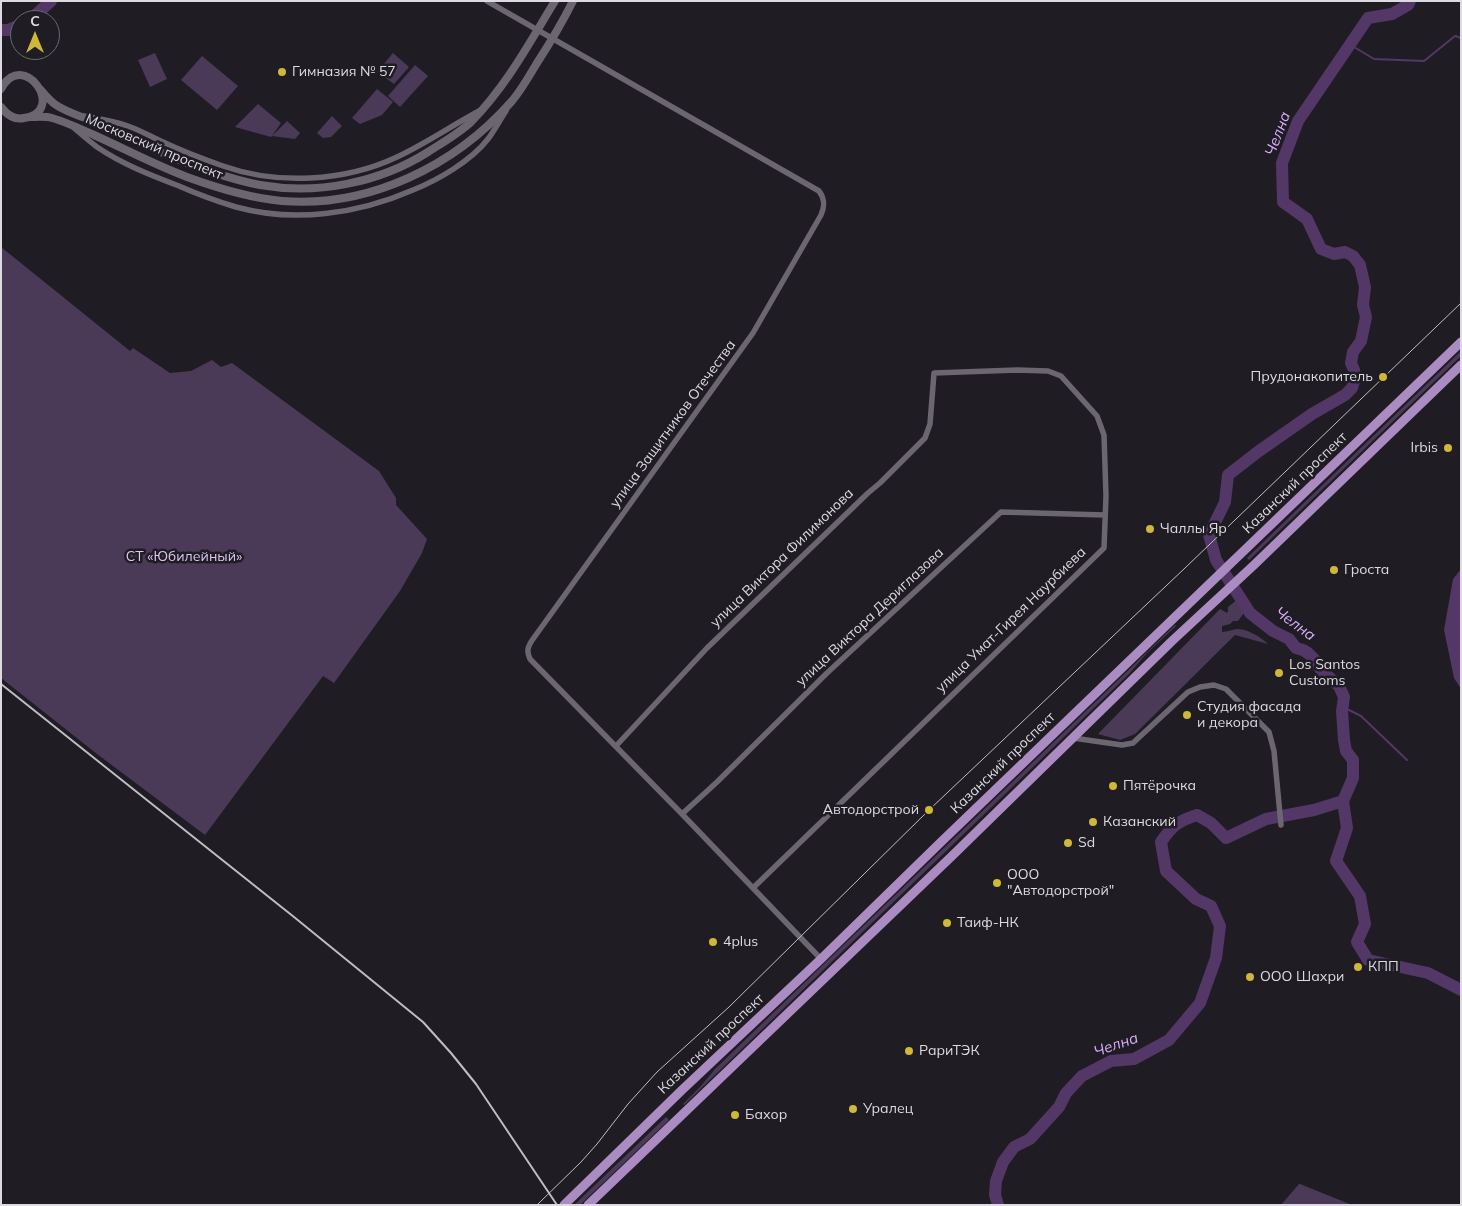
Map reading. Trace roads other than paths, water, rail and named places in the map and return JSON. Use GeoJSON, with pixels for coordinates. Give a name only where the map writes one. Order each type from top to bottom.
{"type":"FeatureCollection","features":[{"type":"Feature","properties":{"kind":"main road","name":"Московский проспект"},"geometry":{"type":"LineString","coordinates":[[1,108],[12,117],[51,117],[185,176],[251,197],[282,201],[316,201],[350,197],[379,190],[407,179],[436,164],[484,130],[513,99],[553,39],[573,1]]}},
{"type":"Feature","properties":{"kind":"main road","name":"Московский проспект"},"geometry":{"type":"LineString","coordinates":[[1,89],[7,80],[18,76],[30,78],[35,81],[40,89],[57,106],[177,159],[220,175],[261,185],[289,188],[351,183],[372,178],[422,156],[470,123],[510,75],[554,3]]}},
{"type":"Feature","properties":{"kind":"main road"},"geometry":{"type":"LineString","coordinates":[[30,117],[40,110],[42,104],[40,89]]}},
{"type":"Feature","properties":{"kind":"main road","name":"Казанский проспект"},"geometry":{"type":"LineString","coordinates":[[564,1205],[1461,342]]}},
{"type":"Feature","properties":{"kind":"main road"},"geometry":{"type":"LineString","coordinates":[[588,1205],[1461,365]]}},
{"type":"Feature","properties":{"kind":"main road"},"geometry":{"type":"LineString","coordinates":[[1162,629],[1176,626],[1172,641]]}},
{"type":"Feature","properties":{"kind":"main road"},"geometry":{"type":"LineString","coordinates":[[682,1090],[681,1105],[684,1107],[691,1106]]}},
{"type":"Feature","properties":{"kind":"street"},"geometry":{"type":"LineString","coordinates":[[487,1],[553,39]]}},
{"type":"Feature","properties":{"kind":"street","name":"улица Защитников Отечества"},"geometry":{"type":"LineString","coordinates":[[553,39],[819,191],[824,204],[821,216],[753,333],[533,639],[528,649],[530,659],[616,746]]}},
{"type":"Feature","properties":{"kind":"street"},"geometry":{"type":"LineString","coordinates":[[70,125],[114,157],[131,167],[164,181],[237,207],[269,213],[296,215],[337,212],[370,205],[429,183],[464,161],[487,140],[513,99]]}},
{"type":"Feature","properties":{"kind":"street","name":"улица Умат-Гирея Наурбиева"},"geometry":{"type":"LineString","coordinates":[[753,888],[1104,548],[1104,435],[1097,416],[1061,376],[1048,371],[1017,370],[934,373]]}},
{"type":"Feature","properties":{"kind":"street","name":"улица Виктора Филимонова"},"geometry":{"type":"LineString","coordinates":[[616,746],[707,648],[925,438],[930,424],[934,373]]}},
{"type":"Feature","properties":{"kind":"street","name":"улица Виктора Дериглазова"},"geometry":{"type":"LineString","coordinates":[[682,814],[827,673],[1000,512],[1105,515]]}},
{"type":"Feature","properties":{"kind":"street"},"geometry":{"type":"LineString","coordinates":[[1073,738],[1122,745],[1133,743],[1188,692],[1200,687],[1214,686],[1226,689],[1269,732],[1274,751],[1281,825]]}},
{"type":"Feature","properties":{"kind":"street"},"geometry":{"type":"LineString","coordinates":[[616,746],[821,959]]}},
{"type":"Feature","properties":{"kind":"waterway","name":"Челна"},"geometry":{"type":"LineString","coordinates":[[41,10],[51,1]]}},
{"type":"Feature","properties":{"kind":"waterway","name":"Челна"},"geometry":{"type":"LineString","coordinates":[[998,1205],[995,1195],[996,1181],[1003,1162],[1014,1147],[1030,1139],[1059,1107],[1066,1093],[1082,1076],[1111,1061],[1134,1059],[1169,1040],[1200,1003],[1216,958],[1220,926],[1211,906],[1196,899],[1166,871],[1161,842],[1169,832],[1180,822],[1197,815],[1211,823],[1226,838],[1266,819],[1314,810],[1343,801],[1353,778],[1353,760],[1346,751],[1344,740],[1342,711],[1344,697],[1339,686],[1321,670],[1308,653],[1296,648],[1289,639],[1273,631],[1250,613],[1216,560],[1209,535],[1225,502],[1228,475],[1259,451],[1312,414],[1345,395],[1352,388],[1355,378],[1351,363],[1353,352],[1361,341],[1366,317],[1363,305],[1365,287],[1360,265],[1353,256],[1345,252],[1334,254],[1321,249],[1307,219],[1283,202],[1282,163],[1298,121],[1368,18],[1392,14],[1408,5],[1410,1]]}},
{"type":"Feature","properties":{"kind":"waterway","name":"Челна"},"geometry":{"type":"LineString","coordinates":[[1,30],[10,29]]}},
{"type":"Feature","properties":{"kind":"waterway"},"geometry":{"type":"LineString","coordinates":[[1349,44],[1374,59],[1424,61],[1455,36],[1461,38]]}},
{"type":"Feature","properties":{"kind":"waterway"},"geometry":{"type":"LineString","coordinates":[[1343,707],[1361,716],[1407,760]]}},
{"type":"Feature","properties":{"kind":"waterway"},"geometry":{"type":"LineString","coordinates":[[1343,801],[1347,828],[1336,861],[1360,896],[1365,924],[1357,942],[1368,960],[1428,973],[1461,990]]}},
{"type":"Feature","properties":{"kind":"tram line"},"geometry":{"type":"LineString","coordinates":[[537,1205],[581,1162],[628,1104],[657,1072],[729,1007],[929,810],[1461,303]]}},
{"type":"Feature","properties":{"kind":"railway"},"geometry":{"type":"LineString","coordinates":[[1,684],[423,1022],[476,1084],[557,1205]]}},
{"type":"Feature","properties":{"kind":"place","name":"Гимназия № 57"},"geometry":{"type":"Point","coordinates":[282,72]}},
{"type":"Feature","properties":{"kind":"place","name":"Прудонакопитель"},"geometry":{"type":"Point","coordinates":[1383,377]}},
{"type":"Feature","properties":{"kind":"place","name":"Irbis"},"geometry":{"type":"Point","coordinates":[1448,448]}},
{"type":"Feature","properties":{"kind":"place","name":"Чаллы Яр"},"geometry":{"type":"Point","coordinates":[1150,529]}},
{"type":"Feature","properties":{"kind":"place","name":"Гроста"},"geometry":{"type":"Point","coordinates":[1334,570]}},
{"type":"Feature","properties":{"kind":"place","name":"Los Santos Customs"},"geometry":{"type":"Point","coordinates":[1279,673]}},
{"type":"Feature","properties":{"kind":"place","name":"Студия фасада и декора"},"geometry":{"type":"Point","coordinates":[1187,715]}},
{"type":"Feature","properties":{"kind":"place","name":"Пятёрочка"},"geometry":{"type":"Point","coordinates":[1113,786]}},
{"type":"Feature","properties":{"kind":"place","name":"Автодорстрой"},"geometry":{"type":"Point","coordinates":[929,810]}},
{"type":"Feature","properties":{"kind":"place","name":"Казанский"},"geometry":{"type":"Point","coordinates":[1093,822]}},
{"type":"Feature","properties":{"kind":"place","name":"Sd"},"geometry":{"type":"Point","coordinates":[1068,843]}},
{"type":"Feature","properties":{"kind":"place","name":"ООО \"Автодорстрой\""},"geometry":{"type":"Point","coordinates":[997,883]}},
{"type":"Feature","properties":{"kind":"place","name":"Таиф-НК"},"geometry":{"type":"Point","coordinates":[947,923]}},
{"type":"Feature","properties":{"kind":"place","name":"4plus"},"geometry":{"type":"Point","coordinates":[713,942]}},
{"type":"Feature","properties":{"kind":"place","name":"КПП"},"geometry":{"type":"Point","coordinates":[1358,967]}},
{"type":"Feature","properties":{"kind":"place","name":"ООО Шахри"},"geometry":{"type":"Point","coordinates":[1250,977]}},
{"type":"Feature","properties":{"kind":"place","name":"РариТЭК"},"geometry":{"type":"Point","coordinates":[909,1051]}},
{"type":"Feature","properties":{"kind":"place","name":"Уралец"},"geometry":{"type":"Point","coordinates":[853,1109]}},
{"type":"Feature","properties":{"kind":"place","name":"Бахор"},"geometry":{"type":"Point","coordinates":[735,1115]}},
{"type":"Feature","properties":{"kind":"park label","name":"СТ «Юбилейный»"},"geometry":{"type":"Point","coordinates":[184,557]}}]}
